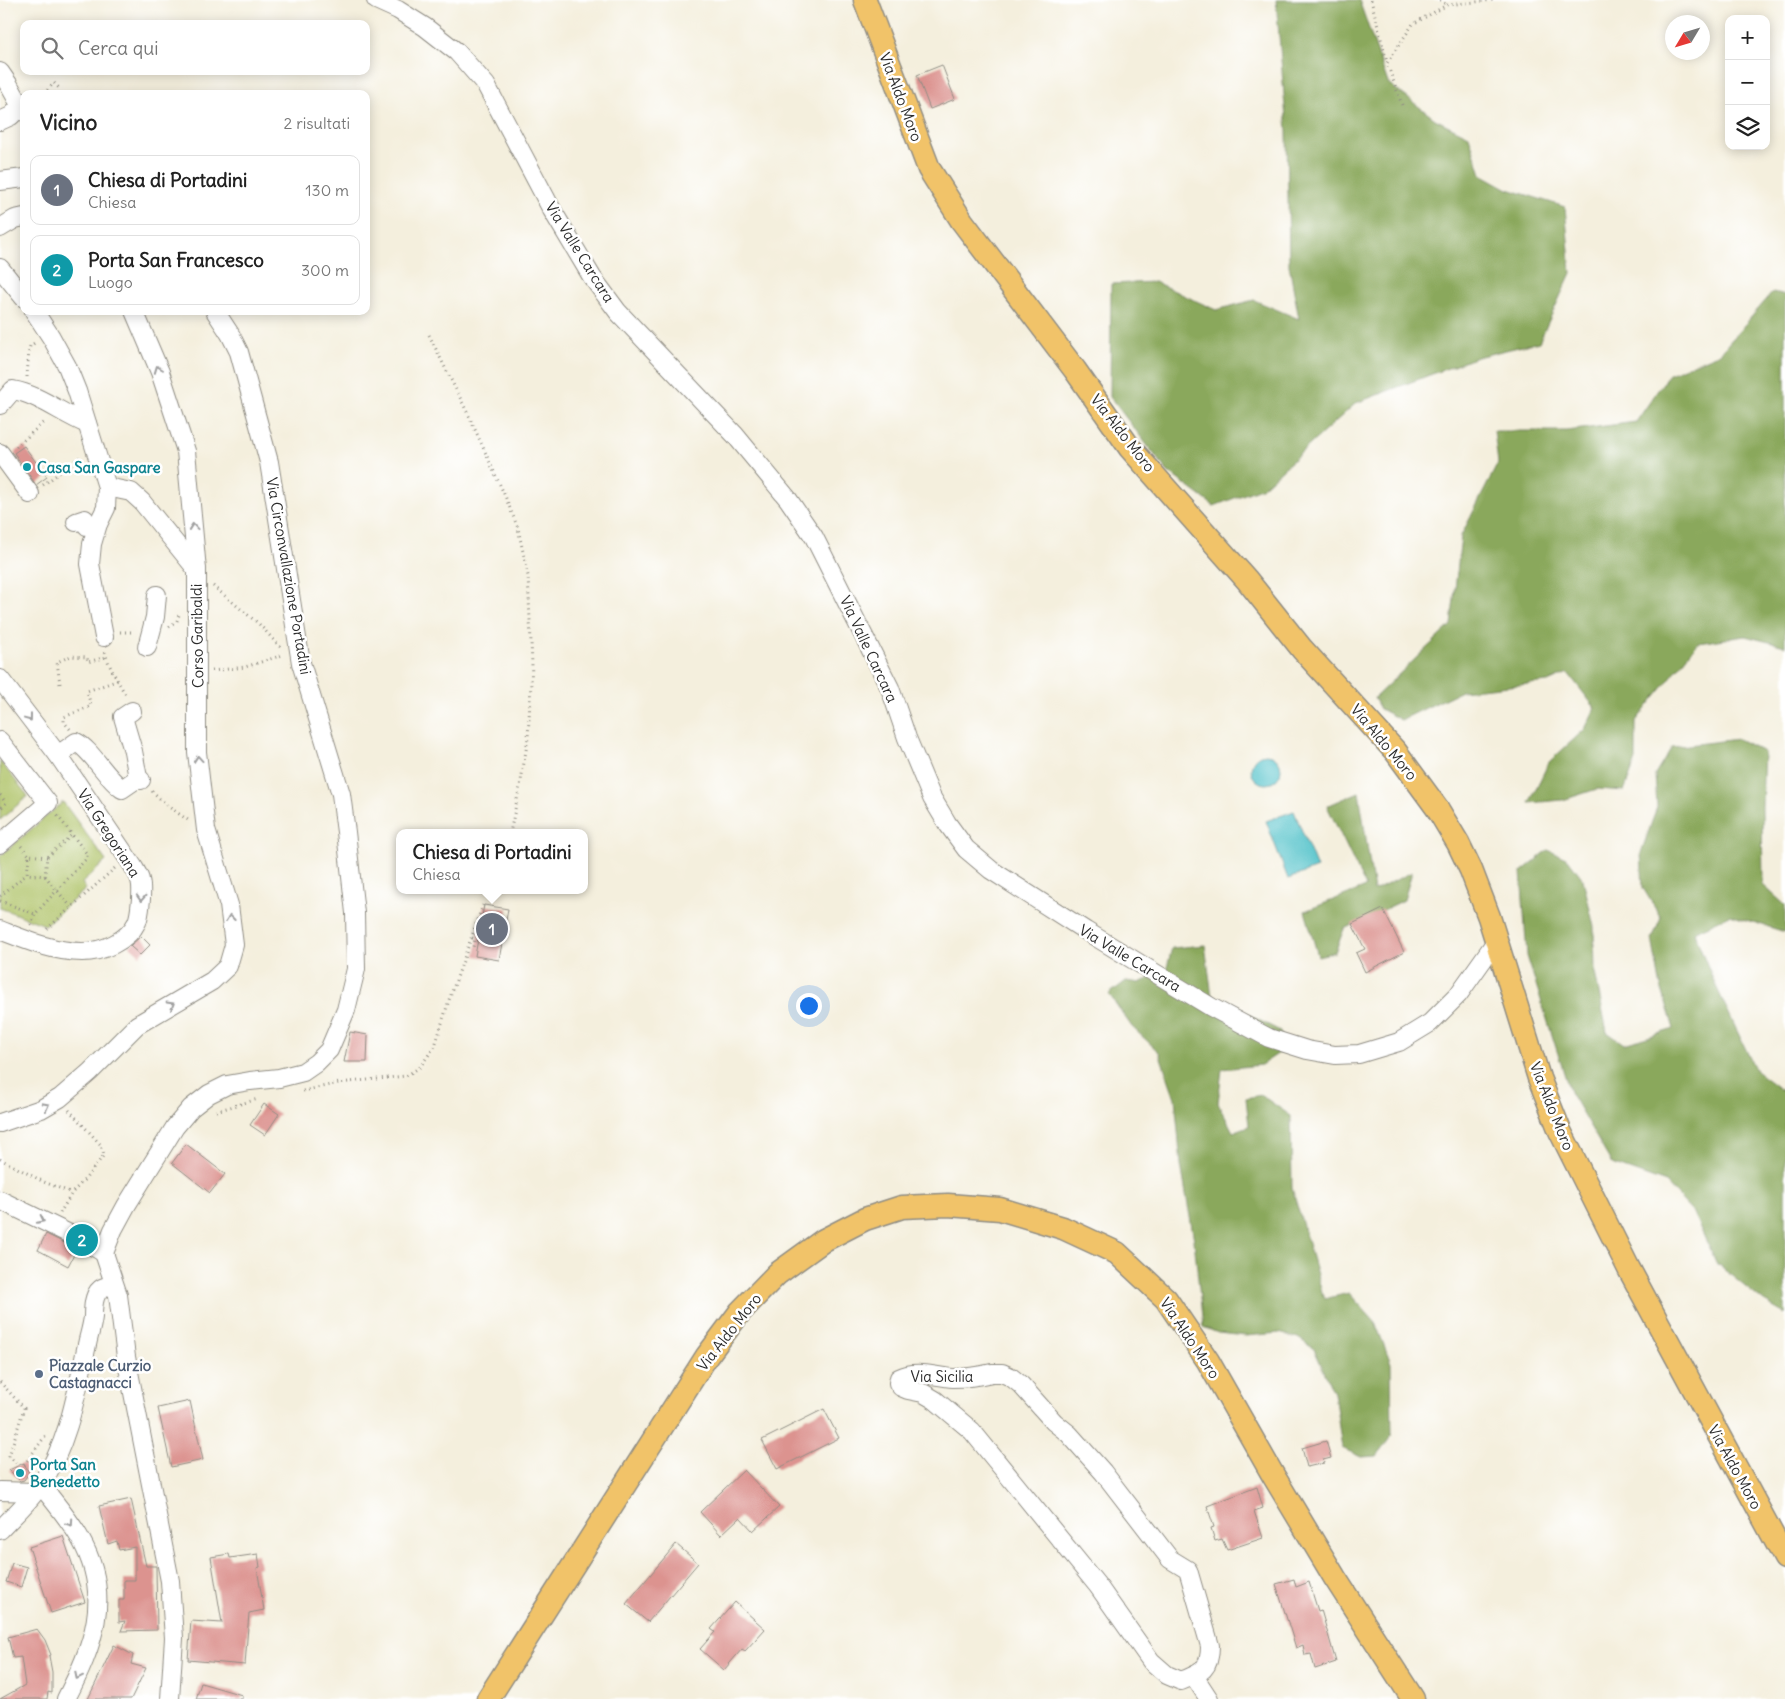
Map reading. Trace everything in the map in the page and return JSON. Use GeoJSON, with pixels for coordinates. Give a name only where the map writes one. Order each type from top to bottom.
{"type":"FeatureCollection","features":[{"type":"Feature","properties":{"kind":"main road","name":"Via Aldo Moro"},"geometry":{"type":"LineString","coordinates":[[865,0],[929,169],[962,221],[1070,362],[1130,448],[1247,580],[1302,649],[1396,752],[1437,808],[1458,843],[1471,870],[1497,940],[1539,1078],[1560,1130],[1629,1269],[1785,1558]]}},
{"type":"Feature","properties":{"kind":"main road","name":"Via Aldo Moro"},"geometry":{"type":"LineString","coordinates":[[488,1699],[707,1356],[740,1312],[777,1274],[824,1240],[865,1219],[902,1207],[948,1205],[1000,1209],[1063,1228],[1117,1253],[1166,1299],[1208,1361],[1335,1578],[1413,1699]]}},
{"type":"Feature","properties":{"kind":"street","name":"Via Valle Carcara"},"geometry":{"type":"LineString","coordinates":[[376,0],[398,10],[457,52],[486,85],[552,210],[592,277],[618,312],[734,435],[788,499],[814,537],[890,688],[907,738],[932,798],[966,849],[991,870],[1086,931],[1219,1011],[1269,1038],[1307,1050],[1335,1054],[1359,1054],[1399,1042],[1430,1023],[1458,995],[1497,940]]}},
{"type":"Feature","properties":{"kind":"street"},"geometry":{"type":"LineString","coordinates":[[0,72],[20,105]]}},
{"type":"Feature","properties":{"kind":"street"},"geometry":{"type":"LineString","coordinates":[[0,120],[20,110]]}},
{"type":"Feature","properties":{"kind":"street"},"geometry":{"type":"LineString","coordinates":[[0,180],[20,178]]}},
{"type":"Feature","properties":{"kind":"street"},"geometry":{"type":"LineString","coordinates":[[0,228],[20,218]]}},
{"type":"Feature","properties":{"kind":"street"},"geometry":{"type":"LineString","coordinates":[[0,268],[20,293]]}},
{"type":"Feature","properties":{"kind":"street"},"geometry":{"type":"LineString","coordinates":[[37,315],[51,336],[67,366],[88,424],[88,449],[107,487],[106,508],[98,524],[92,544],[90,564],[104,637]]}},
{"type":"Feature","properties":{"kind":"street","name":"Corso Garibaldi"},"geometry":{"type":"LineString","coordinates":[[60,1098],[90,1072],[137,1024],[212,981],[228,966],[234,944],[229,905],[206,830],[197,752],[202,576],[186,451],[160,372],[136,315]]}},
{"type":"Feature","properties":{"kind":"street","name":"Via Circonvallazione Portadini"},"geometry":{"type":"LineString","coordinates":[[104,1253],[113,1230],[126,1206],[175,1127],[192,1108],[209,1094],[227,1085],[279,1078],[303,1072],[316,1063],[329,1050],[346,1010],[356,969],[355,913],[340,794],[290,658],[269,462],[239,352],[218,315]]}},
{"type":"Feature","properties":{"kind":"street"},"geometry":{"type":"LineString","coordinates":[[0,405],[13,390],[24,389],[88,424]]}},
{"type":"Feature","properties":{"kind":"street"},"geometry":{"type":"LineString","coordinates":[[6,452],[30,494]]}},
{"type":"Feature","properties":{"kind":"street"},"geometry":{"type":"LineString","coordinates":[[107,487],[131,492],[142,502],[202,576]]}},
{"type":"Feature","properties":{"kind":"street"},"geometry":{"type":"LineString","coordinates":[[76,522],[85,519],[87,526],[98,524]]}},
{"type":"Feature","properties":{"kind":"street"},"geometry":{"type":"LineString","coordinates":[[147,648],[155,617],[157,595]]}},
{"type":"Feature","properties":{"kind":"street","name":"Via Gregoriana"},"geometry":{"type":"LineString","coordinates":[[0,679],[58,755],[133,866],[140,880],[140,913],[136,924],[125,936],[112,945],[97,951],[82,952],[39,945],[0,930]]}},
{"type":"Feature","properties":{"kind":"street"},"geometry":{"type":"LineString","coordinates":[[58,755],[76,742],[83,747],[113,783],[122,789],[139,779],[123,717],[132,711]]}},
{"type":"Feature","properties":{"kind":"street"},"geometry":{"type":"LineString","coordinates":[[0,741],[48,803],[0,844]]}},
{"type":"Feature","properties":{"kind":"street"},"geometry":{"type":"LineString","coordinates":[[0,1123],[41,1109],[60,1098]]}},
{"type":"Feature","properties":{"kind":"street"},"geometry":{"type":"LineString","coordinates":[[0,1200],[82,1240],[104,1253],[118,1295],[126,1357],[170,1581],[174,1638],[170,1699]]}},
{"type":"Feature","properties":{"kind":"street"},"geometry":{"type":"LineString","coordinates":[[0,1530],[38,1488],[53,1464],[62,1444],[71,1415],[95,1298],[103,1287],[115,1288]]}},
{"type":"Feature","properties":{"kind":"street","name":"Via Sicilia"},"geometry":{"type":"LineString","coordinates":[[992,1373],[1011,1377],[1021,1385],[1103,1472],[1170,1559],[1188,1570],[1210,1646],[1210,1659],[1203,1671],[1194,1676],[1181,1680],[1167,1675],[1151,1661],[1098,1586],[972,1431],[935,1400],[923,1393],[901,1387],[898,1383],[900,1378],[907,1374],[971,1378],[992,1373]]}},
{"type":"Feature","properties":{"kind":"street"},"geometry":{"type":"LineString","coordinates":[[0,1492],[38,1488]]}},
{"type":"Feature","properties":{"kind":"street"},"geometry":{"type":"LineString","coordinates":[[38,1488],[71,1523],[82,1541],[92,1563],[96,1589],[97,1614],[94,1635],[82,1668],[66,1699]]}},
{"type":"Feature","properties":{"kind":"street"},"geometry":{"type":"LineString","coordinates":[[1194,1676],[1209,1699]]}},
{"type":"Feature","properties":{"kind":"path"},"geometry":{"type":"LineString","coordinates":[[1371,0],[1387,63],[1402,105]]}},
{"type":"Feature","properties":{"kind":"path"},"geometry":{"type":"LineString","coordinates":[[1440,0],[1447,5]]}},
{"type":"Feature","properties":{"kind":"path"},"geometry":{"type":"LineString","coordinates":[[1387,63],[1412,24],[1447,5],[1494,0]]}},
{"type":"Feature","properties":{"kind":"path"},"geometry":{"type":"LineString","coordinates":[[48,90],[54,83],[61,90]]}},
{"type":"Feature","properties":{"kind":"path"},"geometry":{"type":"LineString","coordinates":[[429,335],[468,414],[505,496],[518,528],[528,576],[532,664],[528,738],[511,829]]}},
{"type":"Feature","properties":{"kind":"path"},"geometry":{"type":"LineString","coordinates":[[24,389],[30,346],[40,341]]}},
{"type":"Feature","properties":{"kind":"path"},"geometry":{"type":"LineString","coordinates":[[6,452],[30,436],[48,418]]}},
{"type":"Feature","properties":{"kind":"path"},"geometry":{"type":"LineString","coordinates":[[50,479],[88,449]]}},
{"type":"Feature","properties":{"kind":"path"},"geometry":{"type":"LineString","coordinates":[[202,576],[259,624],[273,640]]}},
{"type":"Feature","properties":{"kind":"path"},"geometry":{"type":"LineString","coordinates":[[60,684],[57,662],[76,656],[87,657],[88,662],[106,657]]}},
{"type":"Feature","properties":{"kind":"path"},"geometry":{"type":"LineString","coordinates":[[208,670],[245,667],[290,658]]}},
{"type":"Feature","properties":{"kind":"path"},"geometry":{"type":"LineString","coordinates":[[110,666],[119,680],[132,711]]}},
{"type":"Feature","properties":{"kind":"path"},"geometry":{"type":"LineString","coordinates":[[64,718],[91,706],[86,691],[119,680]]}},
{"type":"Feature","properties":{"kind":"path"},"geometry":{"type":"LineString","coordinates":[[139,779],[169,807],[191,822]]}},
{"type":"Feature","properties":{"kind":"path"},"geometry":{"type":"LineString","coordinates":[[0,795],[6,803],[0,809]]}},
{"type":"Feature","properties":{"kind":"path"},"geometry":{"type":"LineString","coordinates":[[32,924],[35,914],[87,858],[87,854],[73,834],[47,857],[45,876]]}},
{"type":"Feature","properties":{"kind":"path"},"geometry":{"type":"LineString","coordinates":[[0,896],[27,874],[29,855],[47,857]]}},
{"type":"Feature","properties":{"kind":"path"},"geometry":{"type":"LineString","coordinates":[[27,874],[45,876],[71,908]]}},
{"type":"Feature","properties":{"kind":"path"},"geometry":{"type":"LineString","coordinates":[[61,916],[98,883]]}},
{"type":"Feature","properties":{"kind":"path"},"geometry":{"type":"LineString","coordinates":[[0,901],[35,914]]}},
{"type":"Feature","properties":{"kind":"path"},"geometry":{"type":"LineString","coordinates":[[301,1091],[339,1083],[406,1076],[420,1067],[435,1046],[449,1000],[483,905]]}},
{"type":"Feature","properties":{"kind":"path"},"geometry":{"type":"LineString","coordinates":[[472,938],[475,939],[473,947],[476,948]]}},
{"type":"Feature","properties":{"kind":"path"},"geometry":{"type":"LineString","coordinates":[[59,1214],[72,1193],[104,1155],[101,1145],[60,1098]]}},
{"type":"Feature","properties":{"kind":"path"},"geometry":{"type":"LineString","coordinates":[[209,1114],[261,1098]]}},
{"type":"Feature","properties":{"kind":"path"},"geometry":{"type":"LineString","coordinates":[[0,1159],[44,1182],[72,1193]]}},
{"type":"Feature","properties":{"kind":"path"},"geometry":{"type":"LineString","coordinates":[[0,1382],[24,1408],[9,1456],[16,1463]]}},
{"type":"Feature","properties":{"kind":"path"},"geometry":{"type":"LineString","coordinates":[[24,1465],[49,1431]]}},
{"type":"Feature","properties":{"kind":"green space"},"geometry":{"type":"Polygon","coordinates":[[[1276,0],[1359,0],[1388,83],[1435,119],[1469,136],[1481,174],[1508,189],[1565,207],[1571,273],[1539,342],[1477,357],[1356,403],[1263,487],[1214,506],[1167,471],[1110,397],[1111,284],[1155,282],[1216,310],[1254,300],[1299,319],[1289,265],[1287,131],[1276,0]]]}},
{"type":"Feature","properties":{"kind":"green space"},"geometry":{"type":"Polygon","coordinates":[[[1773,292],[1785,295],[1785,646],[1745,636],[1698,643],[1636,721],[1636,760],[1624,791],[1597,789],[1563,800],[1529,803],[1549,762],[1585,729],[1595,708],[1568,673],[1548,682],[1461,691],[1401,720],[1380,709],[1374,698],[1451,625],[1461,536],[1498,463],[1494,431],[1566,431],[1636,422],[1669,374],[1720,353],[1773,292]]]}},
{"type":"Feature","properties":{"kind":"green space"},"geometry":{"type":"Polygon","coordinates":[[[1738,739],[1764,752],[1762,806],[1763,885],[1785,905],[1785,932],[1730,915],[1694,932],[1715,984],[1756,1071],[1785,1093],[1785,1314],[1764,1302],[1717,1264],[1692,1211],[1666,1183],[1612,1164],[1570,1092],[1527,956],[1521,872],[1548,850],[1568,859],[1583,879],[1594,927],[1595,973],[1607,1032],[1624,1044],[1674,1029],[1660,983],[1652,939],[1661,918],[1643,888],[1641,853],[1657,807],[1655,775],[1672,747],[1738,739]]]}},
{"type":"Feature","properties":{"kind":"green space"},"geometry":{"type":"Polygon","coordinates":[[[0,761],[28,796],[0,820],[0,761]]]}},
{"type":"Feature","properties":{"kind":"green space"},"geometry":{"type":"Polygon","coordinates":[[[1359,792],[1374,891],[1412,872],[1404,900],[1344,929],[1335,952],[1318,956],[1305,911],[1366,887],[1327,806],[1359,792]]]}},
{"type":"Feature","properties":{"kind":"green space"},"geometry":{"type":"Polygon","coordinates":[[[63,802],[106,861],[82,883],[86,889],[45,925],[0,908],[0,856],[63,802]]]}},
{"type":"Feature","properties":{"kind":"green space"},"geometry":{"type":"Polygon","coordinates":[[[1205,945],[1212,996],[1280,1031],[1285,1049],[1261,1065],[1222,1069],[1218,1103],[1233,1132],[1249,1126],[1246,1098],[1261,1095],[1291,1116],[1292,1188],[1324,1299],[1349,1293],[1375,1322],[1391,1363],[1392,1435],[1377,1456],[1361,1457],[1342,1448],[1334,1393],[1314,1349],[1298,1338],[1279,1333],[1246,1336],[1218,1333],[1203,1327],[1194,1240],[1181,1165],[1175,1098],[1159,1052],[1132,1027],[1109,994],[1126,981],[1139,983],[1166,971],[1172,948],[1205,945]]]}},
{"type":"Feature","properties":{"kind":"water"},"geometry":{"type":"Polygon","coordinates":[[[1266,754],[1277,758],[1281,769],[1277,780],[1266,784],[1255,780],[1251,769],[1255,758],[1266,754]]]}},
{"type":"Feature","properties":{"kind":"water"},"geometry":{"type":"Polygon","coordinates":[[[1294,811],[1317,868],[1288,879],[1266,821],[1294,811]]]}},
{"type":"Feature","properties":{"kind":"building"},"geometry":{"type":"Polygon","coordinates":[[[942,65],[955,99],[930,109],[917,75],[942,65]]]}},
{"type":"Feature","properties":{"kind":"building","name":"Casa San Gaspare"},"geometry":{"type":"Polygon","coordinates":[[[24,446],[47,477],[36,485],[14,453],[24,446]]]}},
{"type":"Feature","properties":{"kind":"building"},"geometry":{"type":"Polygon","coordinates":[[[484,905],[508,909],[499,960],[475,956],[484,905]]]}},
{"type":"Feature","properties":{"kind":"building"},"geometry":{"type":"Polygon","coordinates":[[[1383,909],[1404,952],[1365,972],[1356,953],[1365,949],[1352,924],[1383,909]]]}},
{"type":"Feature","properties":{"kind":"building"},"geometry":{"type":"Polygon","coordinates":[[[141,936],[150,945],[140,955],[130,946],[141,936]]]}},
{"type":"Feature","properties":{"kind":"building"},"geometry":{"type":"Polygon","coordinates":[[[350,1032],[368,1035],[367,1062],[344,1062],[350,1032]]]}},
{"type":"Feature","properties":{"kind":"building"},"geometry":{"type":"Polygon","coordinates":[[[264,1104],[279,1114],[265,1135],[250,1125],[264,1104]]]}},
{"type":"Feature","properties":{"kind":"building"},"geometry":{"type":"Polygon","coordinates":[[[186,1144],[225,1174],[210,1193],[172,1163],[186,1144]]]}},
{"type":"Feature","properties":{"kind":"building"},"geometry":{"type":"Polygon","coordinates":[[[46,1234],[77,1249],[68,1266],[38,1250],[46,1234]]]}},
{"type":"Feature","properties":{"kind":"building"},"geometry":{"type":"Polygon","coordinates":[[[190,1401],[203,1460],[171,1467],[158,1408],[190,1401]]]}},
{"type":"Feature","properties":{"kind":"building"},"geometry":{"type":"Polygon","coordinates":[[[824,1409],[839,1438],[777,1469],[762,1440],[824,1409]]]}},
{"type":"Feature","properties":{"kind":"building"},"geometry":{"type":"Polygon","coordinates":[[[1326,1441],[1331,1458],[1323,1460],[1324,1463],[1307,1467],[1302,1448],[1326,1441]]]}},
{"type":"Feature","properties":{"kind":"building","name":"Porta San Benedetto"},"geometry":{"type":"Polygon","coordinates":[[[24,1463],[29,1473],[24,1480],[20,1481],[9,1470],[24,1463]]]}},
{"type":"Feature","properties":{"kind":"building"},"geometry":{"type":"Polygon","coordinates":[[[744,1470],[779,1507],[753,1531],[740,1517],[721,1535],[700,1512],[744,1470]]]}},
{"type":"Feature","properties":{"kind":"building"},"geometry":{"type":"Polygon","coordinates":[[[1257,1487],[1263,1508],[1254,1511],[1263,1538],[1227,1550],[1222,1539],[1215,1541],[1211,1528],[1214,1527],[1207,1506],[1257,1487]]]}},
{"type":"Feature","properties":{"kind":"building"},"geometry":{"type":"Polygon","coordinates":[[[131,1499],[146,1566],[156,1566],[157,1630],[121,1631],[125,1621],[119,1622],[119,1600],[124,1600],[124,1580],[135,1580],[135,1547],[119,1550],[117,1541],[108,1544],[99,1506],[131,1499]]]}},
{"type":"Feature","properties":{"kind":"building"},"geometry":{"type":"Polygon","coordinates":[[[63,1536],[85,1602],[51,1613],[29,1547],[63,1536]]]}},
{"type":"Feature","properties":{"kind":"building"},"geometry":{"type":"Polygon","coordinates":[[[676,1544],[698,1563],[648,1622],[626,1604],[676,1544]]]}},
{"type":"Feature","properties":{"kind":"building"},"geometry":{"type":"Polygon","coordinates":[[[229,1554],[230,1558],[258,1554],[260,1567],[257,1568],[264,1610],[249,1613],[245,1665],[188,1660],[191,1621],[222,1623],[211,1557],[229,1554]]]}},
{"type":"Feature","properties":{"kind":"building"},"geometry":{"type":"Polygon","coordinates":[[[12,1563],[27,1567],[21,1587],[6,1582],[12,1563]]]}},
{"type":"Feature","properties":{"kind":"building"},"geometry":{"type":"Polygon","coordinates":[[[1294,1579],[1296,1587],[1309,1582],[1318,1611],[1321,1610],[1336,1662],[1315,1669],[1311,1654],[1305,1655],[1303,1645],[1296,1648],[1276,1584],[1294,1579]]]}},
{"type":"Feature","properties":{"kind":"building"},"geometry":{"type":"Polygon","coordinates":[[[735,1602],[765,1629],[745,1651],[742,1649],[724,1670],[700,1649],[715,1632],[711,1629],[735,1602]]]}},
{"type":"Feature","properties":{"kind":"building"},"geometry":{"type":"Polygon","coordinates":[[[37,1629],[45,1640],[51,1655],[49,1656],[52,1672],[52,1693],[48,1692],[47,1699],[0,1699],[25,1685],[21,1657],[13,1658],[8,1637],[37,1629]]]}},
{"type":"Feature","properties":{"kind":"building"},"geometry":{"type":"Polygon","coordinates":[[[114,1645],[133,1655],[131,1664],[146,1668],[131,1699],[88,1699],[114,1645]]]}},
{"type":"Feature","properties":{"kind":"building"},"geometry":{"type":"Polygon","coordinates":[[[201,1683],[242,1695],[242,1699],[196,1699],[201,1683]]]}},
{"type":"Feature","properties":{"kind":"place","name":"Casa San Gaspare"},"geometry":{"type":"Point","coordinates":[27,467]}},
{"type":"Feature","properties":{"kind":"place","name":"Chiesa di Portadini"},"geometry":{"type":"Point","coordinates":[492,929]}},
{"type":"Feature","properties":{"kind":"place","name":"Porta San Francesco"},"geometry":{"type":"Point","coordinates":[82,1240]}},
{"type":"Feature","properties":{"kind":"place","name":"Piazzale Curzio Castagnacci"},"geometry":{"type":"Point","coordinates":[39,1374]}},
{"type":"Feature","properties":{"kind":"place","name":"Porta San Benedetto"},"geometry":{"type":"Point","coordinates":[20,1473]}}]}
